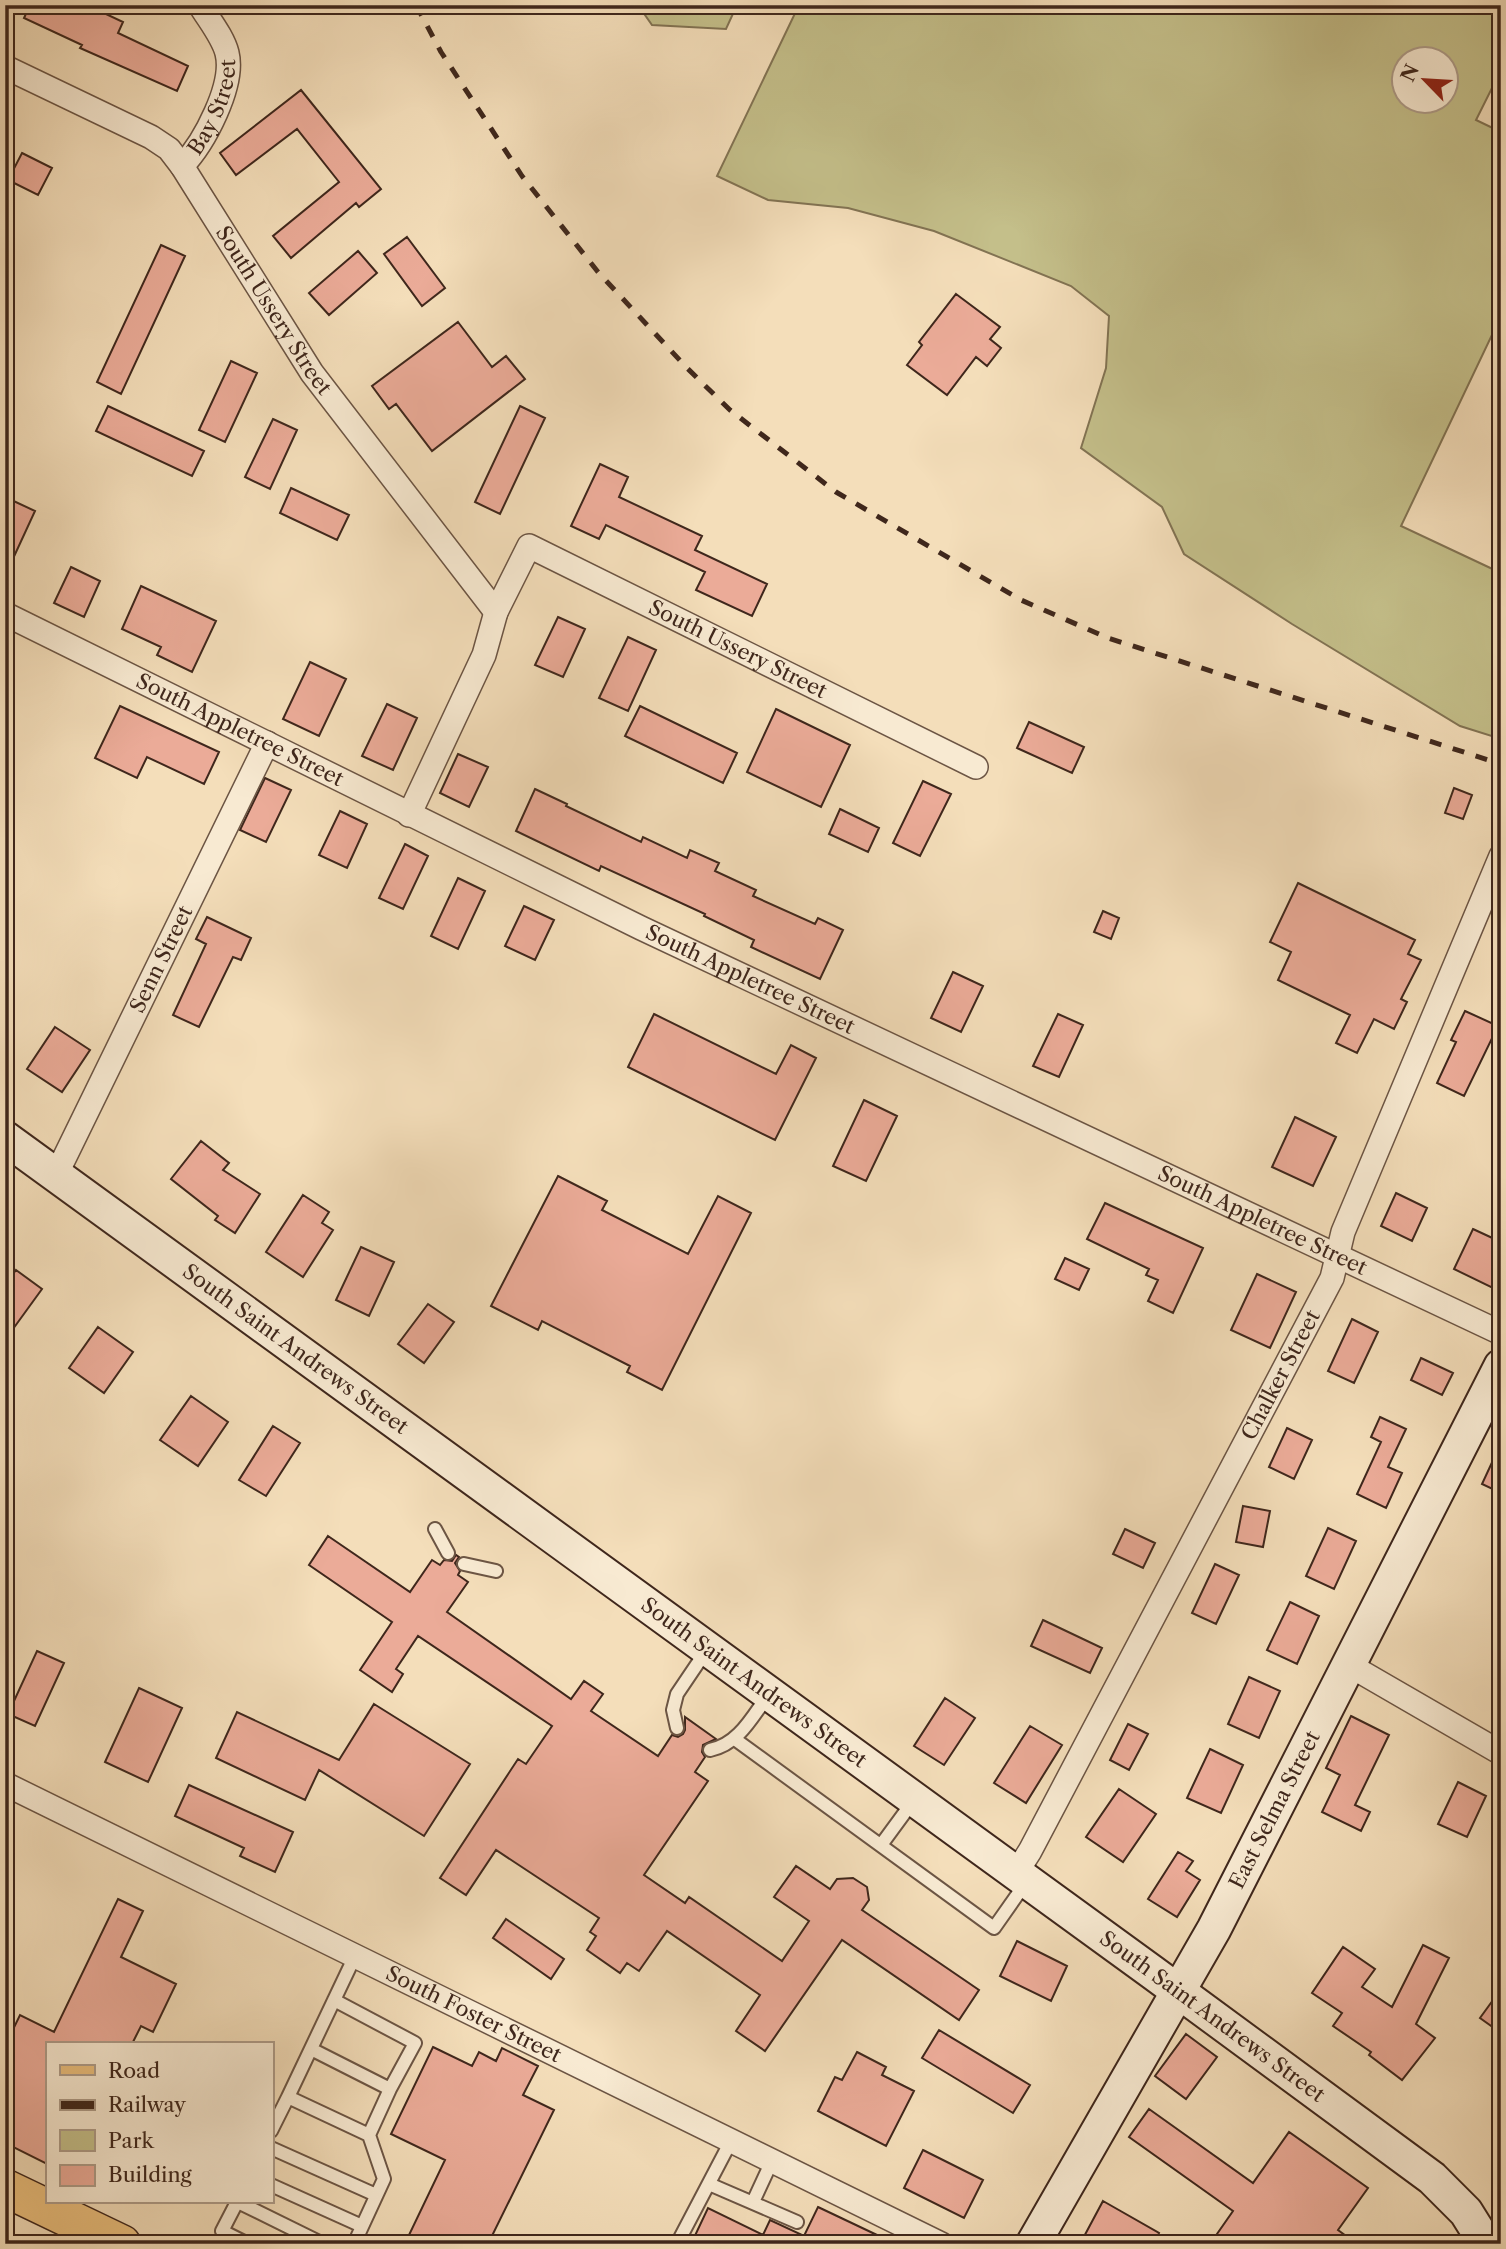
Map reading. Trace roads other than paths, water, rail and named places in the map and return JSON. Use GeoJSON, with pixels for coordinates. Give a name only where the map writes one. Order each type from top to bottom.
{"type":"FeatureCollection","features":[{"type":"Feature","properties":{"kind":"main road"},"geometry":{"type":"LineString","coordinates":[[5,2188],[122,2244]]}},
{"type":"Feature","properties":{"kind":"street","name":"Bay Street"},"geometry":{"type":"LineString","coordinates":[[182,166],[202,142],[225,86],[229,68],[226,50],[200,5]]}},
{"type":"Feature","properties":{"kind":"street","name":"South Ussery Street"},"geometry":{"type":"LineString","coordinates":[[5,67],[151,136],[169,149],[312,373],[496,612]]}},
{"type":"Feature","properties":{"kind":"street","name":"South Ussery Street"},"geometry":{"type":"LineString","coordinates":[[409,815],[484,656],[496,612],[529,547],[976,767]]}},
{"type":"Feature","properties":{"kind":"street","name":"South Appletree Street"},"geometry":{"type":"LineString","coordinates":[[5,614],[641,928],[1501,1333]]}},
{"type":"Feature","properties":{"kind":"street","name":"Senn Street"},"geometry":{"type":"LineString","coordinates":[[56,1175],[267,743]]}},
{"type":"Feature","properties":{"kind":"street","name":"Chalker Street"},"geometry":{"type":"LineString","coordinates":[[1021,1877],[1030,1852],[1332,1278],[1343,1232],[1501,856]]}},
{"type":"Feature","properties":{"kind":"street","name":"South Saint Andrews Street"},"geometry":{"type":"LineString","coordinates":[[5,1138],[1432,2178],[1466,2213],[1486,2244]]}},
{"type":"Feature","properties":{"kind":"street","name":"East Selma Street"},"geometry":{"type":"LineString","coordinates":[[1033,2244],[1214,1929],[1501,1366]]}},
{"type":"Feature","properties":{"kind":"street"},"geometry":{"type":"LineString","coordinates":[[1349,1665],[1501,1754]]}},
{"type":"Feature","properties":{"kind":"street","name":"South Foster Street"},"geometry":{"type":"LineString","coordinates":[[5,1784],[941,2244]]}},
{"type":"Feature","properties":{"kind":"lane"},"geometry":{"type":"LineString","coordinates":[[435,1530],[448,1553]]}},
{"type":"Feature","properties":{"kind":"lane"},"geometry":{"type":"LineString","coordinates":[[464,1564],[496,1571]]}},
{"type":"Feature","properties":{"kind":"lane"},"geometry":{"type":"LineString","coordinates":[[677,1728],[673,1710],[677,1694],[707,1649]]}},
{"type":"Feature","properties":{"kind":"lane"},"geometry":{"type":"LineString","coordinates":[[710,1750],[722,1748],[736,1740],[769,1694]]}},
{"type":"Feature","properties":{"kind":"lane"},"geometry":{"type":"LineString","coordinates":[[736,1740],[994,1928],[1021,1877]]}},
{"type":"Feature","properties":{"kind":"lane"},"geometry":{"type":"LineString","coordinates":[[881,1845],[914,1799]]}},
{"type":"Feature","properties":{"kind":"lane"},"geometry":{"type":"LineString","coordinates":[[273,2128],[355,1956]]}},
{"type":"Feature","properties":{"kind":"lane"},"geometry":{"type":"LineString","coordinates":[[273,2186],[360,2238],[384,2179],[369,2135],[415,2043],[334,2000]]}},
{"type":"Feature","properties":{"kind":"lane"},"geometry":{"type":"LineString","coordinates":[[311,2049],[390,2089]]}},
{"type":"Feature","properties":{"kind":"lane"},"geometry":{"type":"LineString","coordinates":[[288,2097],[369,2135]]}},
{"type":"Feature","properties":{"kind":"lane"},"geometry":{"type":"LineString","coordinates":[[677,2244],[731,2141]]}},
{"type":"Feature","properties":{"kind":"lane"},"geometry":{"type":"LineString","coordinates":[[273,2149],[376,2195]]}},
{"type":"Feature","properties":{"kind":"lane"},"geometry":{"type":"LineString","coordinates":[[752,2202],[772,2161]]}},
{"type":"Feature","properties":{"kind":"lane"},"geometry":{"type":"LineString","coordinates":[[709,2183],[797,2222]]}},
{"type":"Feature","properties":{"kind":"lane"},"geometry":{"type":"LineString","coordinates":[[236,2204],[222,2231],[248,2244]]}},
{"type":"Feature","properties":{"kind":"lane"},"geometry":{"type":"LineString","coordinates":[[241,2204],[323,2244]]}},
{"type":"Feature","properties":{"kind":"railway"},"geometry":{"type":"LineString","coordinates":[[416,5],[441,52],[522,176],[598,272],[730,410],[836,492],[1021,600],[1108,638],[1501,764]]}}]}
